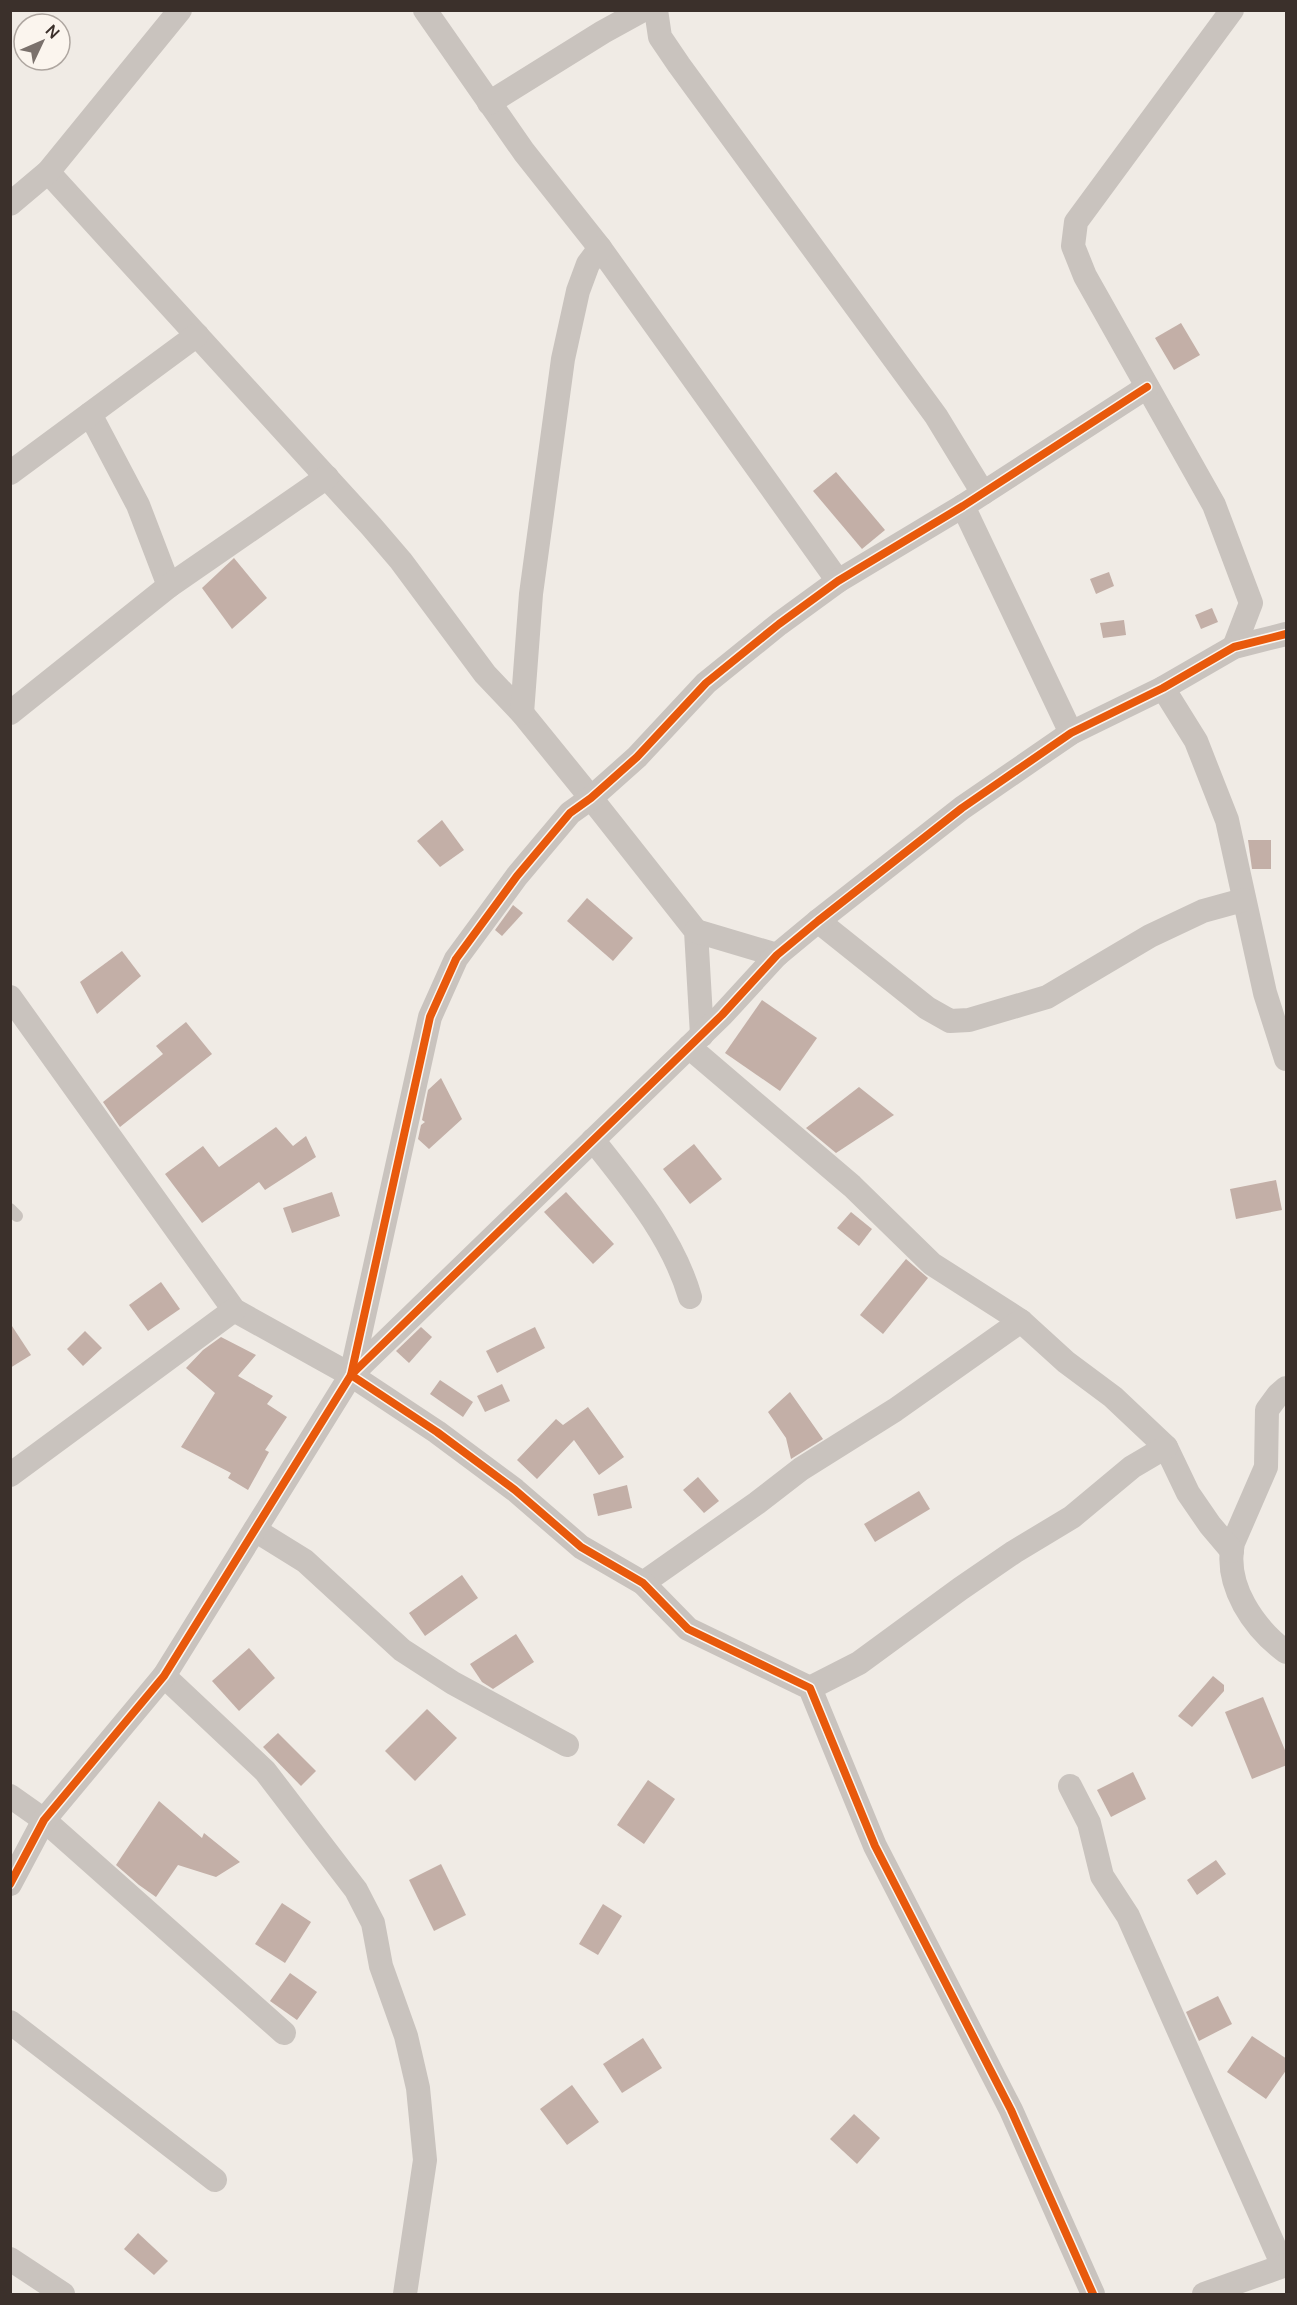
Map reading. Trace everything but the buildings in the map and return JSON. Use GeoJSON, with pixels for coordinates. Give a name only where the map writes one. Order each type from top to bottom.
{"type":"FeatureCollection","features":[{"type":"Feature","properties":{"kind":"street"},"geometry":{"type":"LineString","coordinates":[[12,199],[48,172],[180,10]]}},
{"type":"Feature","properties":{"kind":"street"},"geometry":{"type":"LineString","coordinates":[[424,10],[524,152],[600,248],[838,581]]}},
{"type":"Feature","properties":{"kind":"street"},"geometry":{"type":"LineString","coordinates":[[489,103],[603,32],[643,10]]}},
{"type":"Feature","properties":{"kind":"street"},"geometry":{"type":"LineString","coordinates":[[656,10],[660,37],[679,65],[936,416],[1071,733]]}},
{"type":"Feature","properties":{"kind":"street"},"geometry":{"type":"LineString","coordinates":[[1232,10],[1076,222],[1073,246],[1085,276],[1214,505],[1251,603],[1282,635]]}},
{"type":"Feature","properties":{"kind":"street"},"geometry":{"type":"LineString","coordinates":[[48,172],[401,561],[485,674],[522,713],[696,931],[777,956]]}},
{"type":"Feature","properties":{"kind":"street"},"geometry":{"type":"LineString","coordinates":[[522,713],[531,594],[563,358],[578,291],[588,264],[600,248]]}},
{"type":"Feature","properties":{"kind":"street"},"geometry":{"type":"LineString","coordinates":[[10,473],[197,335]]}},
{"type":"Feature","properties":{"kind":"street"},"geometry":{"type":"LineString","coordinates":[[351,1375],[430,1017],[456,959],[524,867],[570,813],[591,798],[637,757],[706,683],[779,624],[838,581],[973,499],[1147,387]]}},
{"type":"Feature","properties":{"kind":"street"},"geometry":{"type":"LineString","coordinates":[[90,414],[138,505],[169,586]]}},
{"type":"Feature","properties":{"kind":"street"},"geometry":{"type":"LineString","coordinates":[[10,713],[169,586],[327,477]]}},
{"type":"Feature","properties":{"kind":"street"},"geometry":{"type":"LineString","coordinates":[[1234,647],[1251,603]]}},
{"type":"Feature","properties":{"kind":"street"},"geometry":{"type":"LineString","coordinates":[[10,1884],[45,1820],[164,1676],[351,1375],[695,1041],[777,956],[962,808],[1071,733],[1163,688],[1234,647],[1282,635]]}},
{"type":"Feature","properties":{"kind":"street"},"geometry":{"type":"LineString","coordinates":[[1163,688],[1196,741],[1227,820],[1265,993],[1287,1059]]}},
{"type":"Feature","properties":{"kind":"street"},"geometry":{"type":"LineString","coordinates":[[818,921],[927,1008],[950,1021],[969,1020],[1047,997],[1150,936],[1203,911],[1243,900]]}},
{"type":"Feature","properties":{"kind":"street"},"geometry":{"type":"LineString","coordinates":[[696,931],[695,1041],[852,1186],[932,1264],[1021,1321],[1066,1362],[1113,1397],[1166,1447],[1188,1493],[1232,1551]]}},
{"type":"Feature","properties":{"kind":"street"},"geometry":{"type":"LineString","coordinates":[[11,998],[234,1310],[351,1375],[436,1432],[515,1490],[581,1547],[643,1583],[688,1629],[810,1688],[875,1846],[1011,2110],[1093,2295]]}},
{"type":"Feature","properties":{"kind":"street"},"geometry":{"type":"LineString","coordinates":[[593,1140],[638,1196],[682,1271],[690,1297]]}},
{"type":"Feature","properties":{"kind":"street"},"geometry":{"type":"LineString","coordinates":[[10,1475],[234,1310]]}},
{"type":"Feature","properties":{"kind":"street"},"geometry":{"type":"LineString","coordinates":[[643,1583],[757,1503],[801,1469],[895,1410],[971,1354],[1021,1321]]}},
{"type":"Feature","properties":{"kind":"street"},"geometry":{"type":"LineString","coordinates":[[1287,1388],[1278,1395],[1267,1410],[1266,1467],[1233,1543],[1232,1551],[1234,1578],[1244,1603],[1264,1634],[1287,1652]]}},
{"type":"Feature","properties":{"kind":"street"},"geometry":{"type":"LineString","coordinates":[[810,1688],[859,1663],[960,1588],[1072,1517],[1132,1467],[1166,1447]]}},
{"type":"Feature","properties":{"kind":"street"},"geometry":{"type":"LineString","coordinates":[[255,1530],[304,1561],[402,1650],[453,1683],[567,1745]]}},
{"type":"Feature","properties":{"kind":"street"},"geometry":{"type":"LineString","coordinates":[[164,1676],[265,1771],[356,1890],[373,1923],[381,1966],[406,2036],[418,2088],[425,2160],[405,2295]]}},
{"type":"Feature","properties":{"kind":"street"},"geometry":{"type":"LineString","coordinates":[[1071,1786],[1089,1823],[1102,1876],[1128,1916],[1285,2265],[1204,2295]]}},
{"type":"Feature","properties":{"kind":"street"},"geometry":{"type":"LineString","coordinates":[[10,1796],[45,1820],[284,2033]]}},
{"type":"Feature","properties":{"kind":"street"},"geometry":{"type":"LineString","coordinates":[[10,2022],[215,2180]]}},
{"type":"Feature","properties":{"kind":"street"},"geometry":{"type":"LineString","coordinates":[[10,2259],[63,2295]]}},
{"type":"Feature","properties":{"kind":"cycle path"},"geometry":{"type":"LineString","coordinates":[[1093,2294],[1011,2110],[875,1846],[810,1688],[688,1629],[643,1583],[581,1547],[515,1490],[437,1432],[351,1375],[430,1017],[456,959],[517,876],[570,813],[591,798],[637,757],[706,683],[779,624],[838,581],[963,506],[1147,387]]}},
{"type":"Feature","properties":{"kind":"cycle path"},"geometry":{"type":"LineString","coordinates":[[10,1884],[44,1820],[164,1676],[351,1375],[722,1015],[777,955],[962,808],[1071,733],[1163,688],[1234,647],[1286,634]]}}]}
